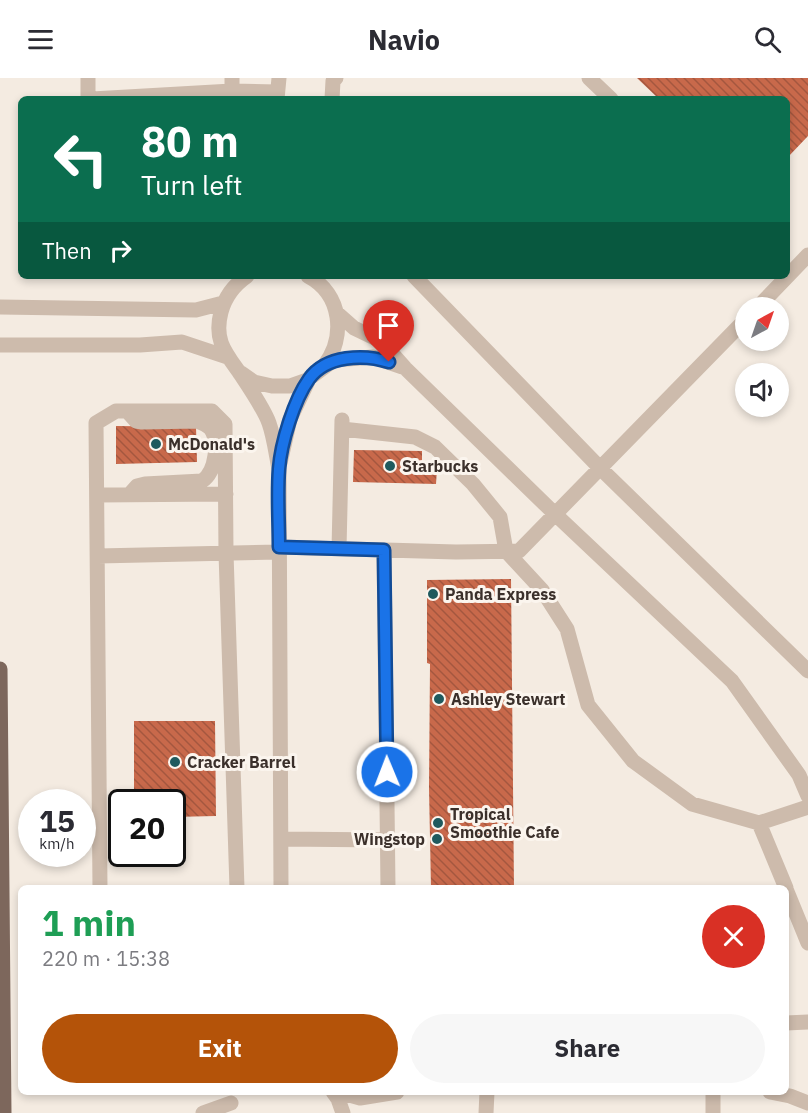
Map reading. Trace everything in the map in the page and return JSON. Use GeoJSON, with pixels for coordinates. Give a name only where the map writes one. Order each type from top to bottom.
{"type":"FeatureCollection","features":[{"type":"Feature","properties":{"kind":"main road"},"geometry":{"type":"LineString","coordinates":[[0,669],[4,1113]]}},
{"type":"Feature","properties":{"kind":"street"},"geometry":{"type":"LineString","coordinates":[[88,78],[90,96]]}},
{"type":"Feature","properties":{"kind":"street"},"geometry":{"type":"LineString","coordinates":[[332,96],[333,81],[336,78]]}},
{"type":"Feature","properties":{"kind":"street"},"geometry":{"type":"LineString","coordinates":[[589,78],[608,96]]}},
{"type":"Feature","properties":{"kind":"street"},"geometry":{"type":"LineString","coordinates":[[133,96],[232,89],[278,90]]}},
{"type":"Feature","properties":{"kind":"street"},"geometry":{"type":"LineString","coordinates":[[790,272],[808,255]]}},
{"type":"Feature","properties":{"kind":"street"},"geometry":{"type":"LineString","coordinates":[[243,279],[232,288],[223,303],[219,321],[220,340],[227,357],[239,372],[269,423],[279,469],[281,885]]}},
{"type":"Feature","properties":{"kind":"street"},"geometry":{"type":"LineString","coordinates":[[279,469],[290,419],[316,373],[331,357],[336,343],[338,328],[336,313],[329,294],[313,279]]}},
{"type":"Feature","properties":{"kind":"street"},"geometry":{"type":"LineString","coordinates":[[417,279],[600,468],[808,671]]}},
{"type":"Feature","properties":{"kind":"street"},"geometry":{"type":"LineString","coordinates":[[767,297],[782,279]]}},
{"type":"Feature","properties":{"kind":"street"},"geometry":{"type":"LineString","coordinates":[[0,307],[196,310],[223,303]]}},
{"type":"Feature","properties":{"kind":"street"},"geometry":{"type":"LineString","coordinates":[[336,313],[354,328],[381,341],[405,368],[555,514],[732,681],[798,775],[808,796]]}},
{"type":"Feature","properties":{"kind":"street"},"geometry":{"type":"LineString","coordinates":[[98,556],[226,553],[279,549],[519,551],[735,330]]}},
{"type":"Feature","properties":{"kind":"street"},"geometry":{"type":"LineString","coordinates":[[0,345],[140,345],[182,342],[227,357]]}},
{"type":"Feature","properties":{"kind":"street"},"geometry":{"type":"LineString","coordinates":[[239,372],[254,381],[272,386],[290,386],[316,373],[334,360],[373,357],[405,368]]}},
{"type":"Feature","properties":{"kind":"street"},"geometry":{"type":"LineString","coordinates":[[100,885],[96,423],[116,411],[212,411],[225,424],[226,553],[237,885]]}},
{"type":"Feature","properties":{"kind":"street"},"geometry":{"type":"LineString","coordinates":[[128,411],[136,421],[142,422],[197,421],[204,423],[212,431],[214,451],[212,470],[202,481],[145,484],[137,486],[129,495]]}},
{"type":"Feature","properties":{"kind":"street"},"geometry":{"type":"LineString","coordinates":[[339,549],[342,424],[415,438],[435,447],[473,484],[500,517],[506,551],[542,590],[567,629],[588,705],[633,761],[692,804],[759,824],[808,807]]}},
{"type":"Feature","properties":{"kind":"street"},"geometry":{"type":"LineString","coordinates":[[97,495],[226,494]]}},
{"type":"Feature","properties":{"kind":"street"},"geometry":{"type":"LineString","coordinates":[[384,550],[388,885]]}},
{"type":"Feature","properties":{"kind":"street"},"geometry":{"type":"LineString","coordinates":[[759,824],[784,885]]}},
{"type":"Feature","properties":{"kind":"street"},"geometry":{"type":"LineString","coordinates":[[281,839],[388,840]]}},
{"type":"Feature","properties":{"kind":"street"},"geometry":{"type":"LineString","coordinates":[[789,896],[808,943]]}},
{"type":"Feature","properties":{"kind":"street"},"geometry":{"type":"LineString","coordinates":[[789,1023],[808,1023]]}},
{"type":"Feature","properties":{"kind":"street"},"geometry":{"type":"LineString","coordinates":[[335,1095],[343,1113]]}},
{"type":"Feature","properties":{"kind":"street"},"geometry":{"type":"LineString","coordinates":[[350,1095],[360,1098],[378,1095]]}},
{"type":"Feature","properties":{"kind":"street"},"geometry":{"type":"LineString","coordinates":[[486,1113],[487,1095]]}},
{"type":"Feature","properties":{"kind":"street"},"geometry":{"type":"LineString","coordinates":[[713,1095],[713,1113]]}},
{"type":"Feature","properties":{"kind":"street"},"geometry":{"type":"LineString","coordinates":[[785,1095],[808,1103]]}},
{"type":"Feature","properties":{"kind":"street"},"geometry":{"type":"LineString","coordinates":[[203,1113],[232,1103]]}},
{"type":"Feature","properties":{"kind":"building"},"geometry":{"type":"Polygon","coordinates":[[[637,78],[808,78],[808,136],[790,155],[790,96],[656,96],[637,78]]]}},
{"type":"Feature","properties":{"kind":"building","name":"McDonald's"},"geometry":{"type":"Polygon","coordinates":[[[116,426],[196,427],[197,462],[116,464],[116,426]]]}},
{"type":"Feature","properties":{"kind":"building","name":"Starbucks"},"geometry":{"type":"Polygon","coordinates":[[[354,450],[422,451],[422,463],[427,463],[427,469],[437,469],[436,484],[353,482],[354,450]]]}},
{"type":"Feature","properties":{"kind":"building"},"geometry":{"type":"Polygon","coordinates":[[[511,579],[514,885],[431,885],[430,664],[427,663],[427,580],[511,579]]]}},
{"type":"Feature","properties":{"kind":"building","name":"Cracker Barrel"},"geometry":{"type":"Polygon","coordinates":[[[134,721],[215,721],[216,816],[186,817],[186,789],[134,789],[134,721]]]}},
{"type":"Feature","properties":{"kind":"place","name":"McDonald's"},"geometry":{"type":"Point","coordinates":[156,444]}},
{"type":"Feature","properties":{"kind":"place","name":"Starbucks"},"geometry":{"type":"Point","coordinates":[390,466]}},
{"type":"Feature","properties":{"kind":"place","name":"Panda Express"},"geometry":{"type":"Point","coordinates":[433,594]}},
{"type":"Feature","properties":{"kind":"place","name":"Ashley Stewart"},"geometry":{"type":"Point","coordinates":[439,699]}},
{"type":"Feature","properties":{"kind":"place","name":"Cracker Barrel"},"geometry":{"type":"Point","coordinates":[175,762]}},
{"type":"Feature","properties":{"kind":"place","name":"Tropical Smoothie Cafe"},"geometry":{"type":"Point","coordinates":[438,823]}},
{"type":"Feature","properties":{"kind":"place","name":"Wingstop"},"geometry":{"type":"Point","coordinates":[437,839]}},
{"type":"Feature","properties":{"kind":"route"},"geometry":{"type":"LineString","coordinates":[[387,772],[384,550],[279,547],[279,469],[290,419],[310,377],[334,360],[373,357],[389,362]]}}]}
